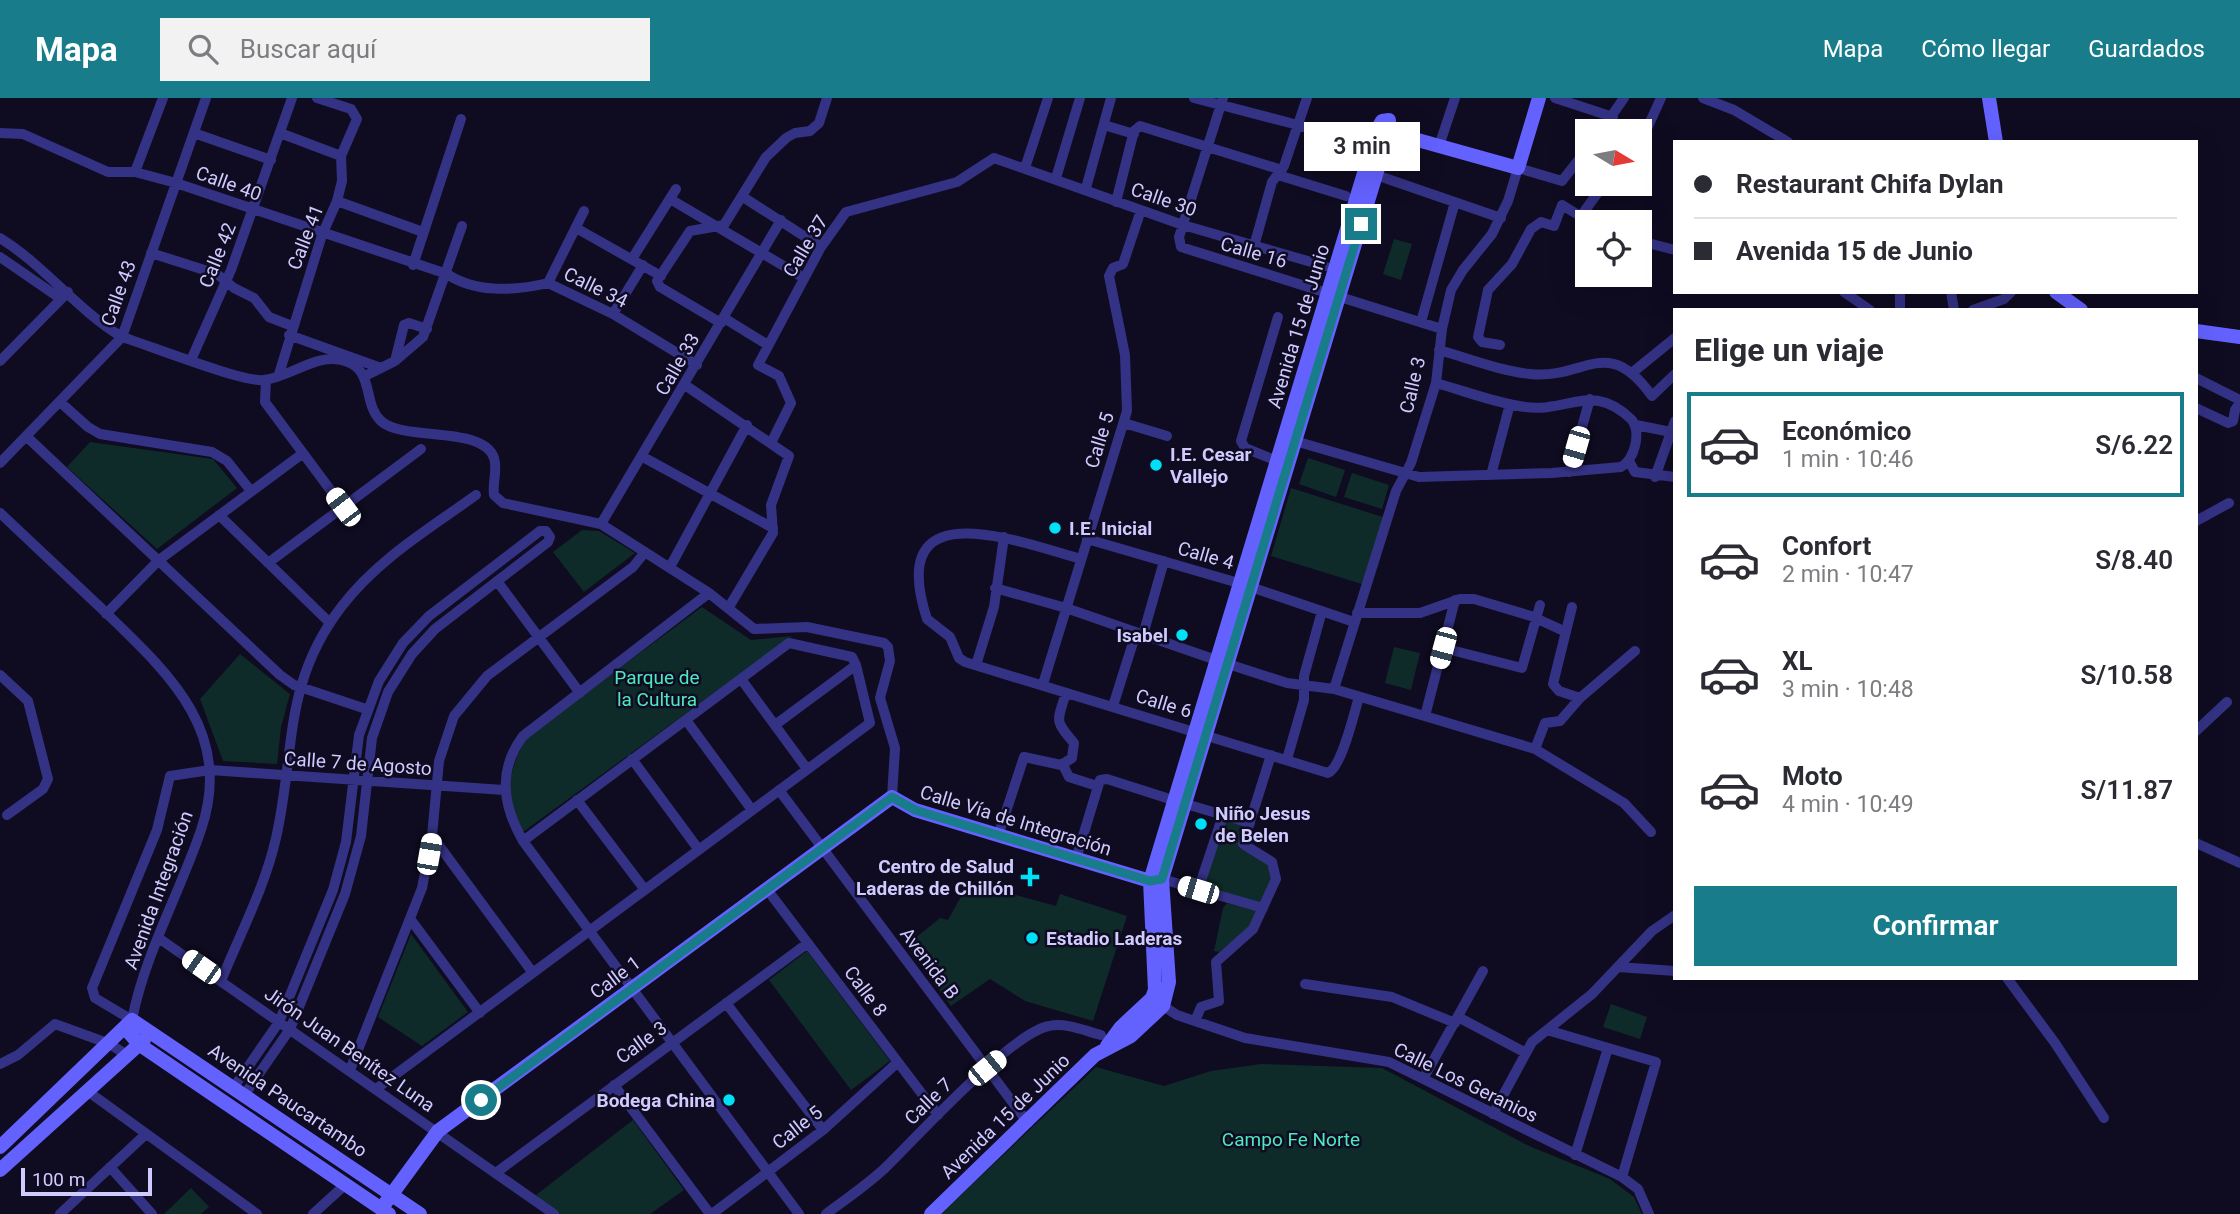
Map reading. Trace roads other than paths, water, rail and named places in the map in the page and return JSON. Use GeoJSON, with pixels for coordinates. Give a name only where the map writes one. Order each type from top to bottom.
{"type":"FeatureCollection","features":[{"type":"Feature","properties":{"kind":"street"},"geometry":{"type":"LineString","coordinates":[[135,172],[163,98]]}},
{"type":"Feature","properties":{"kind":"street","name":"Calle 43"},"geometry":{"type":"LineString","coordinates":[[0,463],[122,337],[206,98]]}},
{"type":"Feature","properties":{"kind":"street","name":"Calle 42"},"geometry":{"type":"LineString","coordinates":[[191,360],[226,281],[292,98]]}},
{"type":"Feature","properties":{"kind":"street","name":"Calle 41"},"geometry":{"type":"LineString","coordinates":[[279,374],[290,331],[322,235],[337,201],[342,181],[341,156],[357,119],[356,113],[317,98]]}},
{"type":"Feature","properties":{"kind":"street"},"geometry":{"type":"LineString","coordinates":[[659,280],[690,231],[724,225],[766,157],[795,132],[810,131],[819,123],[827,98]]}},
{"type":"Feature","properties":{"kind":"street"},"geometry":{"type":"LineString","coordinates":[[1025,168],[1048,98]]}},
{"type":"Feature","properties":{"kind":"street"},"geometry":{"type":"LineString","coordinates":[[1056,178],[1080,98]]}},
{"type":"Feature","properties":{"kind":"street"},"geometry":{"type":"LineString","coordinates":[[1086,188],[1111,98]]}},
{"type":"Feature","properties":{"kind":"street"},"geometry":{"type":"LineString","coordinates":[[1194,98],[1222,102],[1377,150]]}},
{"type":"Feature","properties":{"kind":"street"},"geometry":{"type":"LineString","coordinates":[[1254,246],[1272,182],[1280,173],[1307,98]]}},
{"type":"Feature","properties":{"kind":"street"},"geometry":{"type":"LineString","coordinates":[[1455,98],[1439,146],[1562,181],[1575,164]]}},
{"type":"Feature","properties":{"kind":"street","name":"Calle 3"},"geometry":{"type":"LineString","coordinates":[[1334,689],[1396,491],[1411,463],[1436,383],[1442,329],[1456,279],[1486,243],[1501,218],[1539,98]]}},
{"type":"Feature","properties":{"kind":"street"},"geometry":{"type":"LineString","coordinates":[[1555,98],[1613,117],[1623,98]]}},
{"type":"Feature","properties":{"kind":"street"},"geometry":{"type":"LineString","coordinates":[[1651,119],[1661,98]]}},
{"type":"Feature","properties":{"kind":"street"},"geometry":{"type":"LineString","coordinates":[[1703,98],[1734,110],[1785,140]]}},
{"type":"Feature","properties":{"kind":"street"},"geometry":{"type":"LineString","coordinates":[[1989,98],[1996,140]]}},
{"type":"Feature","properties":{"kind":"street"},"geometry":{"type":"LineString","coordinates":[[1183,225],[1222,102]]}},
{"type":"Feature","properties":{"kind":"street"},"geometry":{"type":"LineString","coordinates":[[413,265],[461,119]]}},
{"type":"Feature","properties":{"kind":"street","name":"Avenida 15 de Junio"},"geometry":{"type":"LineString","coordinates":[[1247,586],[1277,461],[1376,175],[1377,130],[1385,119],[1391,124],[1389,132],[1439,146]]}},
{"type":"Feature","properties":{"kind":"street"},"geometry":{"type":"LineString","coordinates":[[1104,125],[1133,134]]}},
{"type":"Feature","properties":{"kind":"street"},"geometry":{"type":"LineString","coordinates":[[1116,202],[1133,134],[1140,126],[1346,196]]}},
{"type":"Feature","properties":{"kind":"street","name":"Calle 40"},"geometry":{"type":"LineString","coordinates":[[0,133],[23,134],[108,172],[135,172],[176,183],[322,235],[447,274],[463,285],[489,288],[548,283]]}},
{"type":"Feature","properties":{"kind":"street"},"geometry":{"type":"LineString","coordinates":[[194,133],[271,160]]}},
{"type":"Feature","properties":{"kind":"street"},"geometry":{"type":"LineString","coordinates":[[280,133],[341,156]]}},
{"type":"Feature","properties":{"kind":"street","name":"Avenida 15 de Junio"},"geometry":{"type":"LineString","coordinates":[[930,1214],[1028,1123],[1104,1041],[1152,998],[1155,989],[1156,880],[1247,586],[1296,441],[1334,294],[1377,150]]}},
{"type":"Feature","properties":{"kind":"street","name":"Calle 30"},"geometry":{"type":"LineString","coordinates":[[994,158],[1086,188],[1116,202],[1183,225],[1325,266]]}},
{"type":"Feature","properties":{"kind":"street","name":"Calle 37"},"geometry":{"type":"LineString","coordinates":[[772,441],[791,403],[779,376],[758,365],[821,247],[846,212],[957,182],[994,158]]}},
{"type":"Feature","properties":{"kind":"street"},"geometry":{"type":"LineString","coordinates":[[1376,175],[1501,218]]}},
{"type":"Feature","properties":{"kind":"street"},"geometry":{"type":"LineString","coordinates":[[632,259],[676,189]]}},
{"type":"Feature","properties":{"kind":"street"},"geometry":{"type":"LineString","coordinates":[[743,197],[821,247]]}},
{"type":"Feature","properties":{"kind":"street"},"geometry":{"type":"LineString","coordinates":[[670,199],[804,278]]}},
{"type":"Feature","properties":{"kind":"street"},"geometry":{"type":"LineString","coordinates":[[337,201],[424,232]]}},
{"type":"Feature","properties":{"kind":"street"},"geometry":{"type":"LineString","coordinates":[[1421,322],[1455,202]]}},
{"type":"Feature","properties":{"kind":"street"},"geometry":{"type":"LineString","coordinates":[[1500,345],[1482,342],[1478,337],[1492,284],[1511,264],[1537,224],[1555,226],[1562,205],[1575,213]]}},
{"type":"Feature","properties":{"kind":"street","name":"Calle 5"},"geometry":{"type":"LineString","coordinates":[[1044,684],[1124,423],[1128,390],[1126,365],[1109,276],[1112,268],[1122,264],[1141,210]]}},
{"type":"Feature","properties":{"kind":"street","name":"Calle 34"},"geometry":{"type":"LineString","coordinates":[[584,211],[548,283],[613,314],[697,365]]}},
{"type":"Feature","properties":{"kind":"street","name":"Calle 33"},"geometry":{"type":"LineString","coordinates":[[601,524],[781,220]]}},
{"type":"Feature","properties":{"kind":"street","name":"Calle 16"},"geometry":{"type":"LineString","coordinates":[[1183,225],[1179,244],[1184,249],[1442,329]]}},
{"type":"Feature","properties":{"kind":"street"},"geometry":{"type":"LineString","coordinates":[[0,257],[64,296],[122,337],[191,360],[266,380],[334,358],[358,367],[365,376],[394,361],[427,329],[462,226]]}},
{"type":"Feature","properties":{"kind":"street"},"geometry":{"type":"LineString","coordinates":[[576,228],[643,265],[659,280],[723,321],[768,345]]}},
{"type":"Feature","properties":{"kind":"street"},"geometry":{"type":"LineString","coordinates":[[0,238],[40,266],[64,296]]}},
{"type":"Feature","properties":{"kind":"street"},"geometry":{"type":"LineString","coordinates":[[1652,244],[1673,249]]}},
{"type":"Feature","properties":{"kind":"street"},"geometry":{"type":"LineString","coordinates":[[151,253],[217,274],[254,298],[269,317],[290,331],[381,368]]}},
{"type":"Feature","properties":{"kind":"street"},"geometry":{"type":"LineString","coordinates":[[613,314],[643,265]]}},
{"type":"Feature","properties":{"kind":"street"},"geometry":{"type":"LineString","coordinates":[[1848,294],[1867,308]]}},
{"type":"Feature","properties":{"kind":"street"},"geometry":{"type":"LineString","coordinates":[[1977,308],[2006,294]]}},
{"type":"Feature","properties":{"kind":"street"},"geometry":{"type":"LineString","coordinates":[[2059,294],[2078,308]]}},
{"type":"Feature","properties":{"kind":"street"},"geometry":{"type":"LineString","coordinates":[[0,362],[64,296]]}},
{"type":"Feature","properties":{"kind":"street"},"geometry":{"type":"LineString","coordinates":[[1277,461],[1245,448],[1241,441],[1278,317]]}},
{"type":"Feature","properties":{"kind":"street"},"geometry":{"type":"LineString","coordinates":[[394,361],[406,323],[427,329]]}},
{"type":"Feature","properties":{"kind":"street"},"geometry":{"type":"LineString","coordinates":[[2198,331],[2240,337]]}},
{"type":"Feature","properties":{"kind":"street"},"geometry":{"type":"LineString","coordinates":[[1633,372],[1673,340]]}},
{"type":"Feature","properties":{"kind":"street"},"geometry":{"type":"LineString","coordinates":[[1440,350],[1530,374],[1608,363],[1633,372],[1652,396],[1673,376]]}},
{"type":"Feature","properties":{"kind":"street","name":"Calle Vía de Integración"},"geometry":{"type":"LineString","coordinates":[[365,376],[373,410],[390,427],[461,439],[489,450],[495,458],[494,495],[503,503],[601,524],[709,593],[754,629],[807,627],[879,642],[888,647],[890,661],[880,698],[895,748],[892,797],[915,810],[998,836],[1263,908]]}},
{"type":"Feature","properties":{"kind":"street"},"geometry":{"type":"LineString","coordinates":[[2198,379],[2240,401],[2233,421],[2228,424],[2198,409]]}},
{"type":"Feature","properties":{"kind":"street"},"geometry":{"type":"LineString","coordinates":[[266,380],[265,402],[343,507]]}},
{"type":"Feature","properties":{"kind":"street"},"geometry":{"type":"LineString","coordinates":[[1436,383],[1530,408],[1590,399],[1609,403],[1636,425],[1673,426],[1655,477]]}},
{"type":"Feature","properties":{"kind":"street"},"geometry":{"type":"LineString","coordinates":[[685,385],[772,441],[789,456],[771,505],[773,533],[729,607]]}},
{"type":"Feature","properties":{"kind":"street"},"geometry":{"type":"LineString","coordinates":[[1569,472],[1590,399]]}},
{"type":"Feature","properties":{"kind":"street"},"geometry":{"type":"LineString","coordinates":[[60,402],[100,434],[212,452],[227,461],[251,491]]}},
{"type":"Feature","properties":{"kind":"street"},"geometry":{"type":"LineString","coordinates":[[1491,475],[1510,404]]}},
{"type":"Feature","properties":{"kind":"street"},"geometry":{"type":"LineString","coordinates":[[1124,423],[1167,436]]}},
{"type":"Feature","properties":{"kind":"street"},"geometry":{"type":"LineString","coordinates":[[670,567],[747,425]]}},
{"type":"Feature","properties":{"kind":"street"},"geometry":{"type":"LineString","coordinates":[[1296,441],[1419,477],[1569,472],[1618,468],[1629,461],[1637,438],[1636,425]]}},
{"type":"Feature","properties":{"kind":"street"},"geometry":{"type":"LineString","coordinates":[[26,436],[259,658],[300,687],[366,709]]}},
{"type":"Feature","properties":{"kind":"street"},"geometry":{"type":"LineString","coordinates":[[268,563],[421,449]]}},
{"type":"Feature","properties":{"kind":"street"},"geometry":{"type":"LineString","coordinates":[[106,614],[159,560],[302,454]]}},
{"type":"Feature","properties":{"kind":"street"},"geometry":{"type":"LineString","coordinates":[[643,457],[773,528]]}},
{"type":"Feature","properties":{"kind":"street"},"geometry":{"type":"LineString","coordinates":[[1629,461],[1635,472],[1673,478]]}},
{"type":"Feature","properties":{"kind":"street"},"geometry":{"type":"LineString","coordinates":[[221,981],[272,853],[290,726],[300,687],[314,651],[352,593],[387,559],[476,495]]}},
{"type":"Feature","properties":{"kind":"street"},"geometry":{"type":"LineString","coordinates":[[2198,520],[2230,503]]}},
{"type":"Feature","properties":{"kind":"street"},"geometry":{"type":"LineString","coordinates":[[0,513],[165,671],[183,694],[205,742],[210,770]]}},
{"type":"Feature","properties":{"kind":"street"},"geometry":{"type":"LineString","coordinates":[[219,515],[330,623]]}},
{"type":"Feature","properties":{"kind":"street"},"geometry":{"type":"LineString","coordinates":[[540,531],[548,532],[548,542],[435,629],[403,666],[379,714],[363,821],[351,876],[290,1029],[240,1091],[279,1022],[338,874],[346,842],[353,780],[366,709],[387,666],[419,625],[540,531]]}},
{"type":"Feature","properties":{"kind":"street","name":"Calle 6"},"geometry":{"type":"LineString","coordinates":[[1004,537],[947,537],[930,542],[922,551],[920,573],[928,620],[950,637],[961,660],[1328,773],[1333,771],[1359,697]]}},
{"type":"Feature","properties":{"kind":"street"},"geometry":{"type":"LineString","coordinates":[[976,665],[994,607],[1004,537],[1081,559]]}},
{"type":"Feature","properties":{"kind":"street","name":"Calle 4"},"geometry":{"type":"LineString","coordinates":[[1087,539],[1322,611],[1356,617],[1420,613],[1455,600]]}},
{"type":"Feature","properties":{"kind":"street"},"geometry":{"type":"LineString","coordinates":[[349,1070],[422,888],[432,836],[436,785],[444,739],[462,704],[487,676],[632,567],[645,552]]}},
{"type":"Feature","properties":{"kind":"street"},"geometry":{"type":"LineString","coordinates":[[1113,706],[1164,561]]}},
{"type":"Feature","properties":{"kind":"street"},"geometry":{"type":"LineString","coordinates":[[497,581],[580,693]]}},
{"type":"Feature","properties":{"kind":"street"},"geometry":{"type":"LineString","coordinates":[[995,588],[1066,608],[1287,683],[1334,689],[1535,749],[1624,803],[1651,832]]}},
{"type":"Feature","properties":{"kind":"street"},"geometry":{"type":"LineString","coordinates":[[709,593],[523,736],[511,758],[504,790],[509,815],[523,841],[799,1214]]}},
{"type":"Feature","properties":{"kind":"street"},"geometry":{"type":"LineString","coordinates":[[1425,716],[1455,600],[1474,599],[1537,619],[1566,632]]}},
{"type":"Feature","properties":{"kind":"street"},"geometry":{"type":"LineString","coordinates":[[1443,648],[1519,669],[1526,663],[1540,605]]}},
{"type":"Feature","properties":{"kind":"street"},"geometry":{"type":"LineString","coordinates":[[1572,607],[1553,684],[1559,691],[1580,698]]}},
{"type":"Feature","properties":{"kind":"street"},"geometry":{"type":"LineString","coordinates":[[1287,759],[1305,686],[1304,676],[1322,611]]}},
{"type":"Feature","properties":{"kind":"street"},"geometry":{"type":"LineString","coordinates":[[376,1089],[870,723],[852,657],[789,643],[523,841]]}},
{"type":"Feature","properties":{"kind":"street"},"geometry":{"type":"LineString","coordinates":[[1535,749],[1545,723],[1560,721],[1580,698],[1635,651]]}},
{"type":"Feature","properties":{"kind":"street"},"geometry":{"type":"LineString","coordinates":[[775,725],[856,665]]}},
{"type":"Feature","properties":{"kind":"street"},"geometry":{"type":"LineString","coordinates":[[0,675],[27,701],[48,779],[43,789],[7,815]]}},
{"type":"Feature","properties":{"kind":"street"},"geometry":{"type":"LineString","coordinates":[[741,678],[807,769]]}},
{"type":"Feature","properties":{"kind":"street"},"geometry":{"type":"LineString","coordinates":[[998,836],[1021,759],[1027,756],[1063,765],[1069,762],[1075,747],[1072,739],[1061,731],[1059,722],[1066,693]]}},
{"type":"Feature","properties":{"kind":"street"},"geometry":{"type":"LineString","coordinates":[[2198,729],[2227,702]]}},
{"type":"Feature","properties":{"kind":"street"},"geometry":{"type":"LineString","coordinates":[[686,720],[752,810]]}},
{"type":"Feature","properties":{"kind":"street"},"geometry":{"type":"LineString","coordinates":[[1195,1021],[1201,1007],[1219,1001],[1221,996],[1216,962],[1249,935],[1276,879],[1276,868],[1266,856],[1245,847],[1271,755]]}},
{"type":"Feature","properties":{"kind":"street"},"geometry":{"type":"LineString","coordinates":[[632,759],[699,850]]}},
{"type":"Feature","properties":{"kind":"street"},"geometry":{"type":"LineString","coordinates":[[1063,765],[1069,777],[1097,786]]}},
{"type":"Feature","properties":{"kind":"street","name":"Calle 7 de Agosto"},"geometry":{"type":"LineString","coordinates":[[128,1024],[95,998],[92,988],[157,830],[168,779],[172,775],[210,770],[504,790]]}},
{"type":"Feature","properties":{"kind":"street","name":"Avenida Integración"},"geometry":{"type":"LineString","coordinates":[[128,1024],[202,827],[210,770]]}},
{"type":"Feature","properties":{"kind":"street"},"geometry":{"type":"LineString","coordinates":[[1076,859],[1100,780],[1107,779],[1250,823]]}},
{"type":"Feature","properties":{"kind":"street","name":"Avenida B"},"geometry":{"type":"LineString","coordinates":[[779,790],[1028,1123]]}},
{"type":"Feature","properties":{"kind":"street","name":"Calle 1"},"geometry":{"type":"LineString","coordinates":[[385,1212],[392,1194],[438,1131],[892,797]]}},
{"type":"Feature","properties":{"kind":"street"},"geometry":{"type":"LineString","coordinates":[[577,800],[645,890]]}},
{"type":"Feature","properties":{"kind":"street"},"geometry":{"type":"LineString","coordinates":[[1198,890],[1223,815]]}},
{"type":"Feature","properties":{"kind":"street"},"geometry":{"type":"LineString","coordinates":[[432,836],[533,973]]}},
{"type":"Feature","properties":{"kind":"street"},"geometry":{"type":"LineString","coordinates":[[2198,844],[2240,863]]}},
{"type":"Feature","properties":{"kind":"street","name":"Avenida 15 de Junio"},"geometry":{"type":"LineString","coordinates":[[1104,1041],[1131,1037],[1163,1006],[1168,982],[1156,880]]}},
{"type":"Feature","properties":{"kind":"street","name":"Calle 8"},"geometry":{"type":"LineString","coordinates":[[766,888],[938,1115]]}},
{"type":"Feature","properties":{"kind":"street"},"geometry":{"type":"LineString","coordinates":[[1493,1114],[1532,1042],[1569,1014],[1652,931],[1673,916]]}},
{"type":"Feature","properties":{"kind":"street"},"geometry":{"type":"LineString","coordinates":[[411,920],[480,1013]]}},
{"type":"Feature","properties":{"kind":"street","name":"Jirón Juan Benítez Luna"},"geometry":{"type":"LineString","coordinates":[[160,939],[554,1214]]}},
{"type":"Feature","properties":{"kind":"street","name":"Calle 3"},"geometry":{"type":"LineString","coordinates":[[497,1172],[808,943]]}},
{"type":"Feature","properties":{"kind":"street"},"geometry":{"type":"LineString","coordinates":[[1618,967],[1673,971]]}},
{"type":"Feature","properties":{"kind":"street"},"geometry":{"type":"LineString","coordinates":[[1423,1079],[1483,971]]}},
{"type":"Feature","properties":{"kind":"street"},"geometry":{"type":"LineString","coordinates":[[2009,980],[2056,1043],[2104,1118]]}},
{"type":"Feature","properties":{"kind":"street"},"geometry":{"type":"LineString","coordinates":[[1305,984],[1392,997],[1456,1020],[1526,1053]]}},
{"type":"Feature","properties":{"kind":"street"},"geometry":{"type":"LineString","coordinates":[[726,1003],[823,1130]]}},
{"type":"Feature","properties":{"kind":"street","name":"Calle Los Geranios"},"geometry":{"type":"LineString","coordinates":[[1163,1006],[1177,1015],[1245,1038],[1389,1062],[1622,1177],[1638,1189],[1649,1214]]}},
{"type":"Feature","properties":{"kind":"street"},"geometry":{"type":"LineString","coordinates":[[0,1064],[18,1055],[55,1024],[110,1044],[128,1056]]}},
{"type":"Feature","properties":{"kind":"street"},"geometry":{"type":"LineString","coordinates":[[1,1144],[110,1044],[128,1024]]}},
{"type":"Feature","properties":{"kind":"street","name":"Avenida Paucartambo"},"geometry":{"type":"LineString","coordinates":[[128,1024],[149,1029],[392,1194],[411,1211]]}},
{"type":"Feature","properties":{"kind":"street","name":"Avenida Paucartambo"},"geometry":{"type":"LineString","coordinates":[[128,1024],[140,1045],[385,1212]]}},
{"type":"Feature","properties":{"kind":"street","name":"Calle 7"},"geometry":{"type":"LineString","coordinates":[[826,1214],[883,1169],[987,1068],[1039,1028],[1061,1025],[1104,1041]]}},
{"type":"Feature","properties":{"kind":"street"},"geometry":{"type":"LineString","coordinates":[[0,1170],[86,1090],[140,1045],[149,1029]]}},
{"type":"Feature","properties":{"kind":"street"},"geometry":{"type":"LineString","coordinates":[[1547,1030],[1656,1062],[1622,1177]]}},
{"type":"Feature","properties":{"kind":"street"},"geometry":{"type":"LineString","coordinates":[[1575,1155],[1608,1048]]}},
{"type":"Feature","properties":{"kind":"street","name":"Calle 5"},"geometry":{"type":"LineString","coordinates":[[711,1214],[823,1130],[898,1062]]}},
{"type":"Feature","properties":{"kind":"street"},"geometry":{"type":"LineString","coordinates":[[614,1085],[711,1214]]}},
{"type":"Feature","properties":{"kind":"street"},"geometry":{"type":"LineString","coordinates":[[86,1090],[257,1214]]}},
{"type":"Feature","properties":{"kind":"street"},"geometry":{"type":"LineString","coordinates":[[60,1214],[146,1135]]}},
{"type":"Feature","properties":{"kind":"street"},"geometry":{"type":"LineString","coordinates":[[110,1167],[152,1214]]}},
{"type":"Feature","properties":{"kind":"street"},"geometry":{"type":"LineString","coordinates":[[313,1214],[346,1184]]}},
{"type":"Feature","properties":{"kind":"place","name":"I.E. Cesar Vallejo"},"geometry":{"type":"Point","coordinates":[1156,465]}},
{"type":"Feature","properties":{"kind":"place","name":"I.E. Inicial"},"geometry":{"type":"Point","coordinates":[1055,528]}},
{"type":"Feature","properties":{"kind":"place","name":"Isabel"},"geometry":{"type":"Point","coordinates":[1182,635]}},
{"type":"Feature","properties":{"kind":"place","name":"Niño Jesus de Belen"},"geometry":{"type":"Point","coordinates":[1201,824]}},
{"type":"Feature","properties":{"kind":"place","name":"Centro de Salud Laderas de Chillón"},"geometry":{"type":"Point","coordinates":[1030,877]}},
{"type":"Feature","properties":{"kind":"place","name":"Estadio Laderas"},"geometry":{"type":"Point","coordinates":[1032,938]}},
{"type":"Feature","properties":{"kind":"place","name":"Bodega China"},"geometry":{"type":"Point","coordinates":[729,1100]}},
{"type":"Feature","properties":{"kind":"park label","name":"Parque de la Cultura"},"geometry":{"type":"Point","coordinates":[657,688]}},
{"type":"Feature","properties":{"kind":"park label","name":"Campo Fe Norte"},"geometry":{"type":"Point","coordinates":[1291,1139]}}]}
